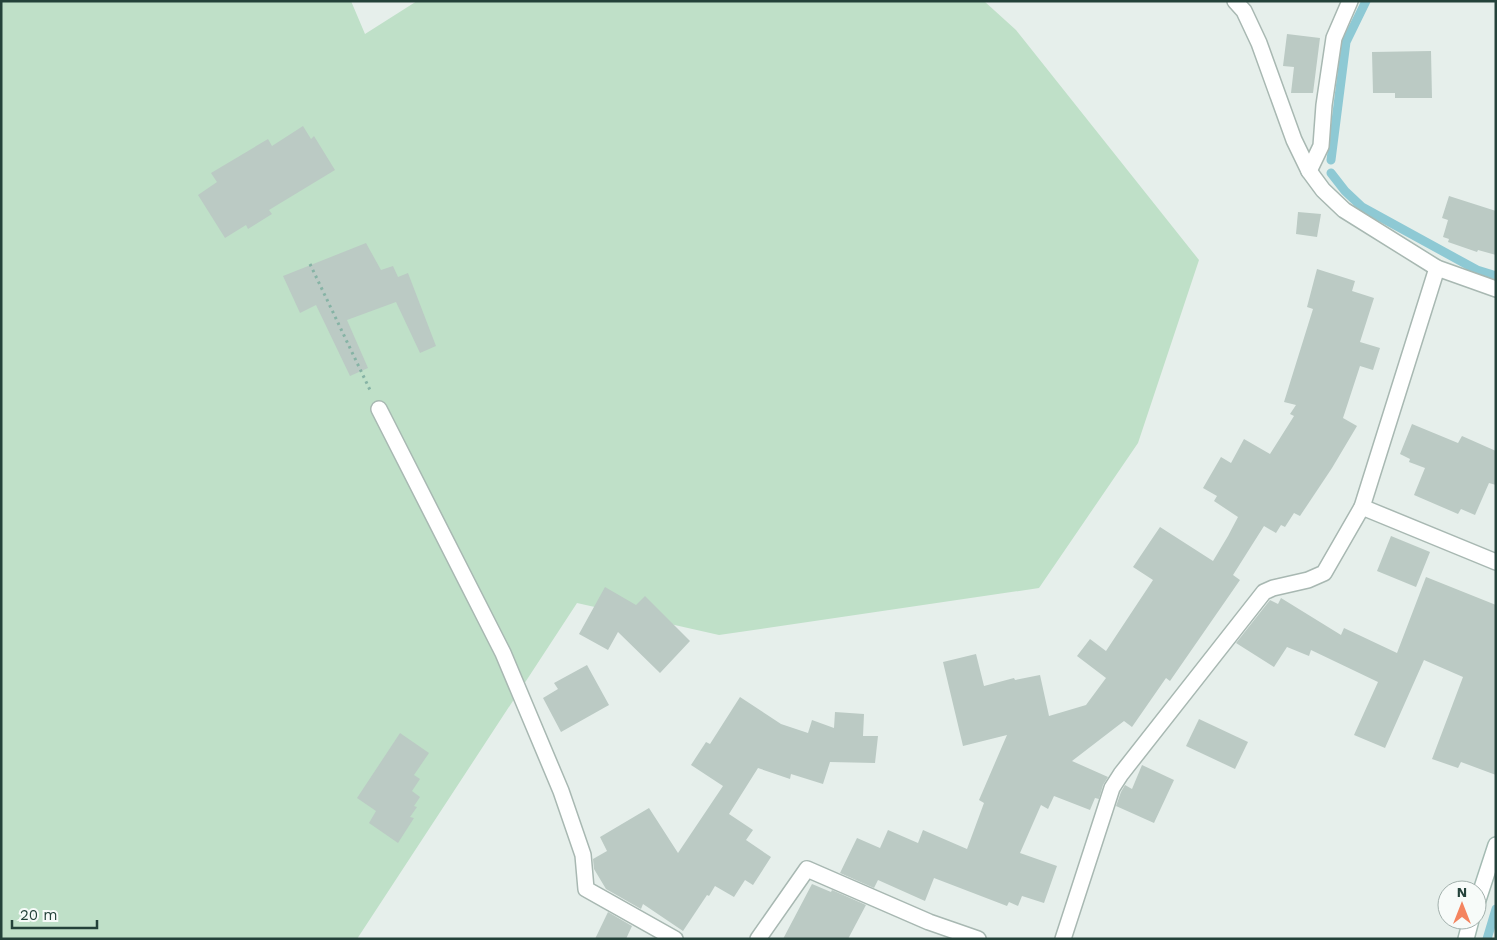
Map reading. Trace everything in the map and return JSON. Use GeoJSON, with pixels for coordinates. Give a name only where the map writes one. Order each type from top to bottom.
{"type":"FeatureCollection","features":[{"type":"Feature","properties":{"kind":"street"},"geometry":{"type":"LineString","coordinates":[[1235,1],[1244,11],[1259,43],[1294,140],[1309,171],[1322,190],[1344,210],[1437,268],[1496,289]]}},
{"type":"Feature","properties":{"kind":"street"},"geometry":{"type":"LineString","coordinates":[[1309,171],[1321,146],[1324,105],[1334,38],[1350,1]]}},
{"type":"Feature","properties":{"kind":"street"},"geometry":{"type":"LineString","coordinates":[[1063,939],[1112,788],[1121,774],[1264,592],[1272,588],[1308,580],[1324,573],[1362,507],[1437,268]]}},
{"type":"Feature","properties":{"kind":"street"},"geometry":{"type":"LineString","coordinates":[[379,409],[503,653],[561,792],[583,855],[586,889],[675,939]]}},
{"type":"Feature","properties":{"kind":"street"},"geometry":{"type":"LineString","coordinates":[[1362,507],[1496,562]]}},
{"type":"Feature","properties":{"kind":"street"},"geometry":{"type":"LineString","coordinates":[[1485,880],[1496,845]]}},
{"type":"Feature","properties":{"kind":"street"},"geometry":{"type":"LineString","coordinates":[[758,939],[807,869],[929,922],[978,939]]}},
{"type":"Feature","properties":{"kind":"path"},"geometry":{"type":"LineString","coordinates":[[310,264],[379,409]]}},
{"type":"Feature","properties":{"kind":"green space"},"geometry":{"type":"Polygon","coordinates":[[[1,1],[351,1],[365,34],[417,1],[984,1],[1016,30],[1199,260],[1138,443],[1039,588],[719,635],[577,603],[357,939],[1,939],[1,1]]]}},
{"type":"Feature","properties":{"kind":"building"},"geometry":{"type":"Polygon","coordinates":[[[1287,34],[1320,38],[1313,93],[1291,93],[1294,67],[1283,66],[1287,34]]]}},
{"type":"Feature","properties":{"kind":"building"},"geometry":{"type":"Polygon","coordinates":[[[1431,51],[1432,98],[1395,98],[1395,93],[1373,93],[1372,52],[1431,51]]]}},
{"type":"Feature","properties":{"kind":"building"},"geometry":{"type":"Polygon","coordinates":[[[303,126],[311,139],[314,136],[335,170],[269,210],[272,214],[248,229],[246,225],[225,238],[198,195],[217,182],[211,173],[268,139],[272,146],[303,126]]]}},
{"type":"Feature","properties":{"kind":"building"},"geometry":{"type":"Polygon","coordinates":[[[1449,196],[1496,211],[1496,255],[1478,250],[1477,252],[1448,242],[1449,239],[1443,237],[1448,220],[1442,218],[1449,196]]]}},
{"type":"Feature","properties":{"kind":"building"},"geometry":{"type":"Polygon","coordinates":[[[1298,212],[1321,214],[1317,237],[1296,234],[1298,212]]]}},
{"type":"Feature","properties":{"kind":"building"},"geometry":{"type":"Polygon","coordinates":[[[366,243],[381,270],[393,266],[398,277],[408,273],[436,346],[420,353],[396,302],[347,320],[368,368],[350,376],[316,305],[300,313],[283,276],[366,243]]]}},
{"type":"Feature","properties":{"kind":"building"},"geometry":{"type":"Polygon","coordinates":[[[1317,269],[1355,281],[1352,291],[1374,298],[1360,342],[1380,348],[1373,370],[1360,366],[1343,418],[1357,426],[1300,516],[1294,513],[1285,527],[1281,525],[1276,533],[1264,526],[1233,575],[1240,580],[1170,681],[1166,678],[1132,727],[1124,721],[1072,761],[1108,777],[1103,785],[1099,799],[1095,798],[1090,810],[1054,796],[1048,809],[1041,805],[1020,853],[1057,866],[1044,903],[1022,896],[1018,906],[1009,902],[1007,906],[934,878],[925,901],[878,880],[874,888],[840,873],[857,838],[880,848],[888,830],[918,843],[923,830],[967,849],[984,803],[979,800],[1007,735],[963,746],[943,662],[976,654],[984,686],[1014,678],[1015,680],[1040,675],[1049,716],[1086,705],[1106,678],[1077,656],[1090,639],[1106,651],[1153,580],[1133,567],[1160,527],[1213,561],[1238,517],[1214,501],[1217,496],[1203,488],[1221,457],[1231,463],[1244,439],[1270,454],[1294,416],[1290,414],[1296,405],[1284,402],[1313,309],[1307,307],[1317,269]]]}},
{"type":"Feature","properties":{"kind":"building"},"geometry":{"type":"Polygon","coordinates":[[[1412,424],[1458,443],[1462,436],[1496,451],[1496,485],[1489,483],[1475,515],[1461,509],[1458,514],[1414,495],[1425,468],[1409,462],[1410,459],[1400,454],[1412,424]]]}},
{"type":"Feature","properties":{"kind":"building"},"geometry":{"type":"Polygon","coordinates":[[[1391,536],[1430,552],[1416,587],[1377,571],[1391,536]]]}},
{"type":"Feature","properties":{"kind":"building"},"geometry":{"type":"Polygon","coordinates":[[[1426,577],[1496,605],[1496,775],[1461,762],[1458,768],[1432,759],[1463,677],[1424,660],[1385,748],[1354,735],[1378,682],[1311,650],[1309,656],[1287,647],[1274,667],[1236,643],[1270,600],[1278,604],[1281,598],[1341,635],[1344,628],[1397,653],[1426,577]]]}},
{"type":"Feature","properties":{"kind":"building"},"geometry":{"type":"Polygon","coordinates":[[[605,587],[636,605],[645,596],[690,641],[660,673],[618,632],[608,650],[579,634],[605,587]]]}},
{"type":"Feature","properties":{"kind":"building"},"geometry":{"type":"Polygon","coordinates":[[[587,665],[609,705],[561,732],[543,698],[558,689],[554,683],[587,665]]]}},
{"type":"Feature","properties":{"kind":"building"},"geometry":{"type":"Polygon","coordinates":[[[740,697],[781,724],[808,733],[812,720],[834,728],[835,712],[864,714],[863,736],[878,736],[875,763],[830,762],[823,784],[791,774],[790,779],[758,768],[729,814],[753,830],[746,840],[771,857],[753,885],[745,880],[734,897],[715,886],[683,931],[643,904],[641,909],[606,889],[594,869],[593,859],[607,851],[600,837],[649,808],[678,853],[723,786],[691,765],[706,742],[710,744],[740,697]]]}},
{"type":"Feature","properties":{"kind":"building"},"geometry":{"type":"Polygon","coordinates":[[[1199,719],[1248,742],[1235,769],[1186,746],[1199,719]]]}},
{"type":"Feature","properties":{"kind":"building"},"geometry":{"type":"Polygon","coordinates":[[[400,733],[429,753],[414,775],[420,779],[412,791],[420,797],[414,806],[417,807],[410,817],[414,818],[398,843],[369,823],[376,811],[357,798],[400,733]]]}},
{"type":"Feature","properties":{"kind":"building"},"geometry":{"type":"Polygon","coordinates":[[[1142,765],[1174,780],[1154,823],[1116,806],[1125,785],[1132,789],[1142,765]]]}},
{"type":"Feature","properties":{"kind":"building"},"geometry":{"type":"Polygon","coordinates":[[[812,884],[831,892],[832,890],[866,905],[848,939],[783,939],[812,884]]]}},
{"type":"Feature","properties":{"kind":"building"},"geometry":{"type":"Polygon","coordinates":[[[608,912],[632,926],[626,939],[595,939],[608,912]]]}},
{"type":"Feature","properties":{"kind":"waterway"},"geometry":{"type":"LineString","coordinates":[[1331,160],[1346,42],[1366,1]]}},
{"type":"Feature","properties":{"kind":"waterway"},"geometry":{"type":"LineString","coordinates":[[1331,173],[1345,191],[1362,207],[1477,270],[1496,276]]}},
{"type":"Feature","properties":{"kind":"waterway"},"geometry":{"type":"LineString","coordinates":[[1487,939],[1496,909]]}}]}
